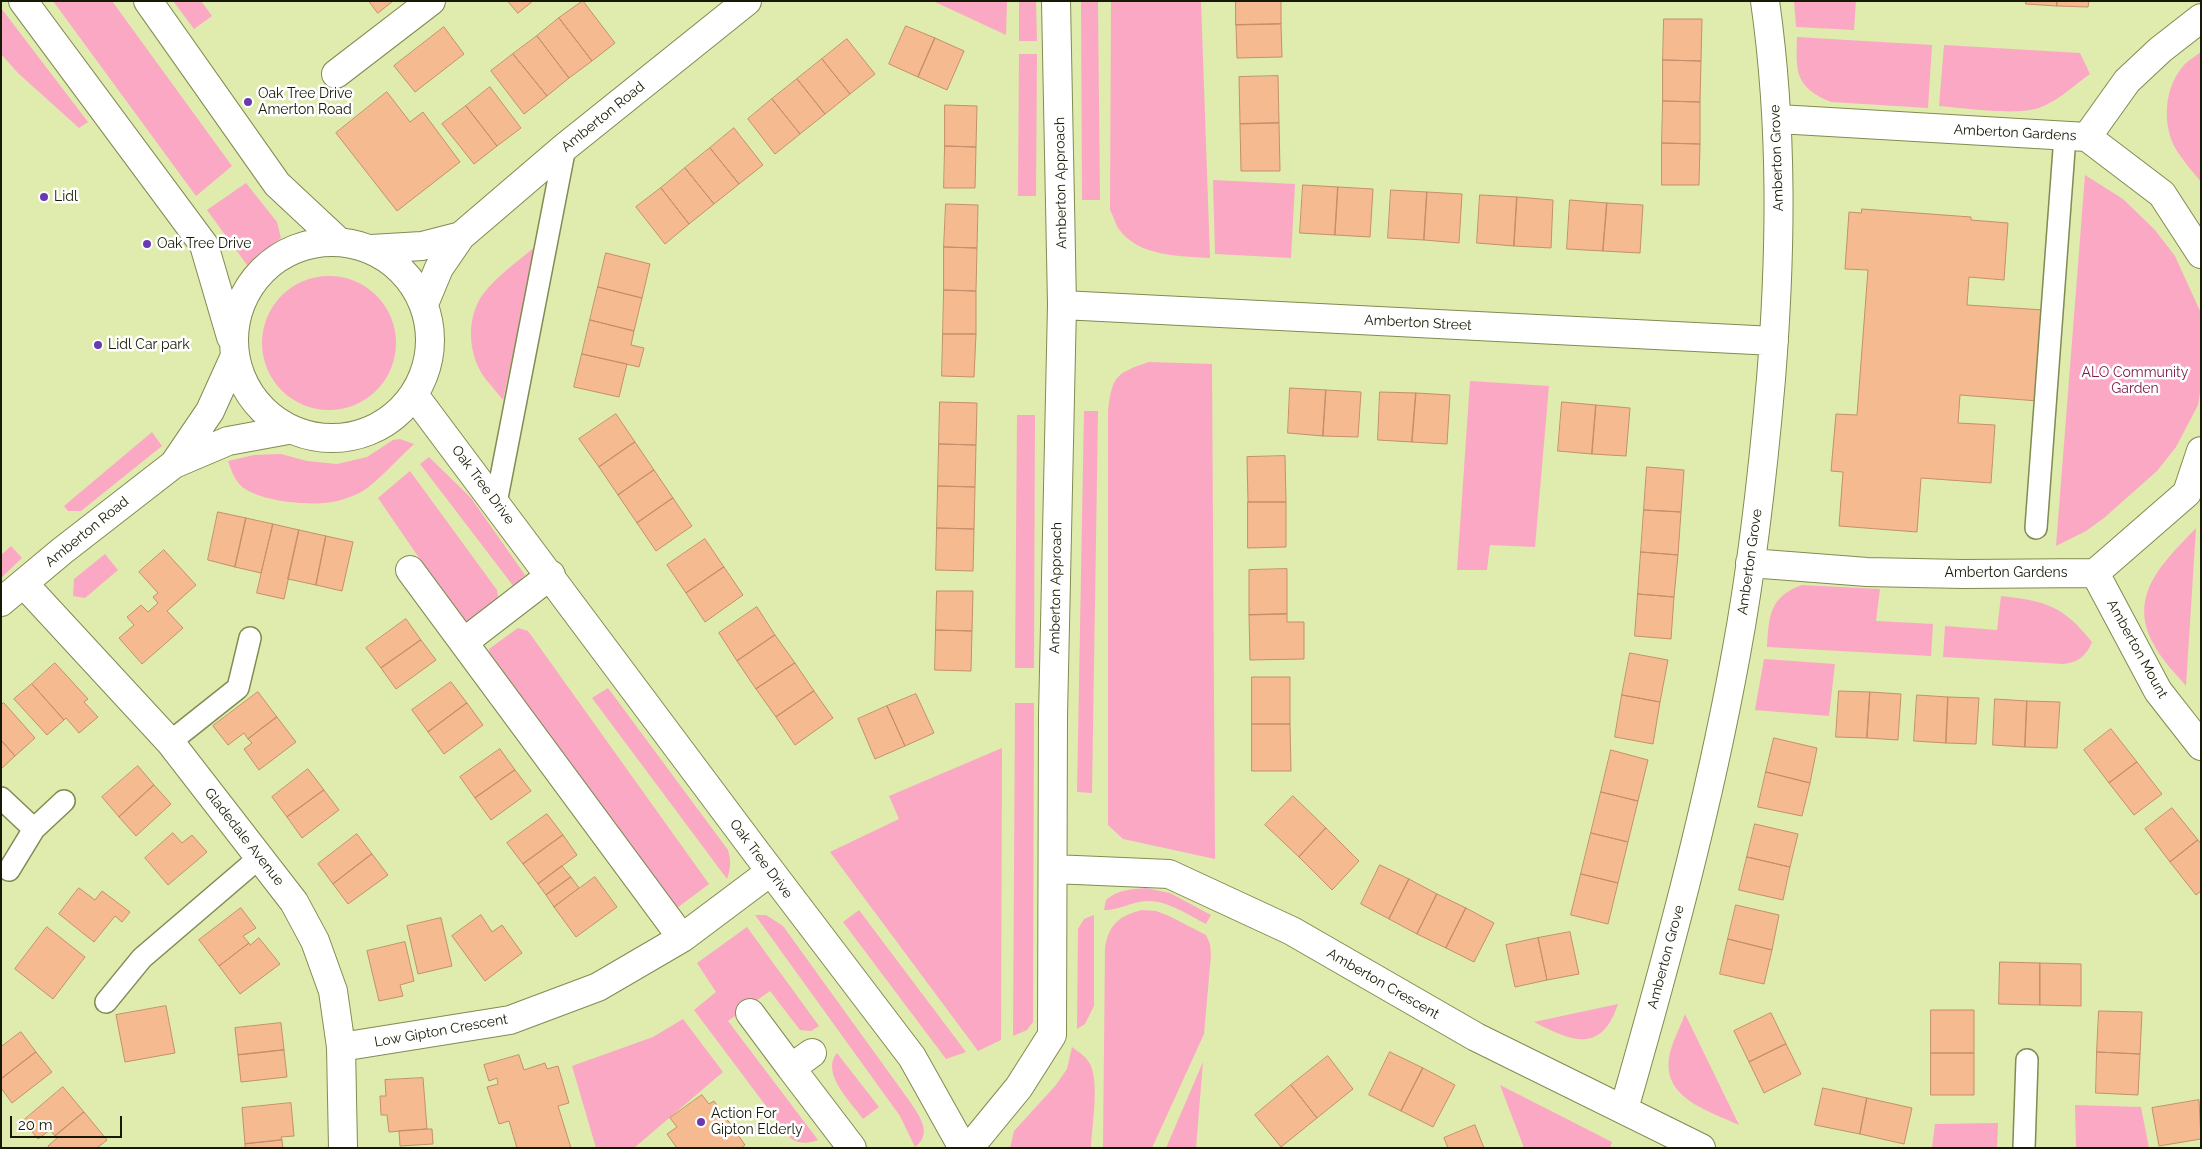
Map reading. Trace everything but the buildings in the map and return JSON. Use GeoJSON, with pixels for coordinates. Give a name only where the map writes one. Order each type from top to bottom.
{"type":"FeatureCollection","features":[{"type":"Feature","properties":{"kind":"street"},"geometry":{"type":"LineString","coordinates":[[22,1],[204,245],[233,349],[246,390],[261,409],[288,430],[327,439],[361,435],[390,420],[414,395],[423,379],[431,346],[424,304],[406,274],[390,260],[371,249],[338,241],[319,242],[286,252],[254,280],[239,306],[233,349]]}},
{"type":"Feature","properties":{"kind":"street"},"geometry":{"type":"LineString","coordinates":[[148,1],[277,184],[338,241]]}},
{"type":"Feature","properties":{"kind":"street"},"geometry":{"type":"LineString","coordinates":[[336,74],[431,1]]}},
{"type":"Feature","properties":{"kind":"street","name":"Amberton Road"},"geometry":{"type":"LineString","coordinates":[[424,304],[439,268],[461,236],[565,148],[747,1]]}},
{"type":"Feature","properties":{"kind":"street","name":"Amberton Approach"},"geometry":{"type":"LineString","coordinates":[[969,1148],[1020,1087],[1052,1035],[1053,716],[1062,306],[1056,1]]}},
{"type":"Feature","properties":{"kind":"street","name":"Amberton Grove"},"geometry":{"type":"LineString","coordinates":[[1624,1109],[1657,992],[1708,792],[1737,652],[1763,473],[1774,341],[1779,223],[1778,119],[1765,1]]}},
{"type":"Feature","properties":{"kind":"street"},"geometry":{"type":"LineString","coordinates":[[2076,136],[2160,50],[2201,18]]}},
{"type":"Feature","properties":{"kind":"street","name":"Amberton Gardens"},"geometry":{"type":"LineString","coordinates":[[1778,119],[2076,136],[2162,194],[2201,254]]}},
{"type":"Feature","properties":{"kind":"street","name":"Amberton Road"},"geometry":{"type":"LineString","coordinates":[[371,249],[422,246],[461,236]]}},
{"type":"Feature","properties":{"kind":"street","name":"Amberton Street"},"geometry":{"type":"LineString","coordinates":[[1062,306],[1774,341]]}},
{"type":"Feature","properties":{"kind":"street","name":"Amberton Road"},"geometry":{"type":"LineString","coordinates":[[174,464],[210,411],[233,349]]}},
{"type":"Feature","properties":{"kind":"street","name":"Oak Tree Drive"},"geometry":{"type":"LineString","coordinates":[[414,395],[551,576],[770,872],[912,1057],[963,1148]]}},
{"type":"Feature","properties":{"kind":"street","name":"Amberton Road"},"geometry":{"type":"LineString","coordinates":[[1,602],[62,551],[174,464],[228,441],[288,430]]}},
{"type":"Feature","properties":{"kind":"street"},"geometry":{"type":"LineString","coordinates":[[2095,573],[2187,494],[2201,451]]}},
{"type":"Feature","properties":{"kind":"street","name":"Amberton Gardens"},"geometry":{"type":"LineString","coordinates":[[1750,563],[1867,572],[1963,574],[2095,573]]}},
{"type":"Feature","properties":{"kind":"street"},"geometry":{"type":"LineString","coordinates":[[410,570],[682,938]]}},
{"type":"Feature","properties":{"kind":"street","name":"Amberton Mount"},"geometry":{"type":"LineString","coordinates":[[2095,573],[2158,691],[2201,746]]}},
{"type":"Feature","properties":{"kind":"street"},"geometry":{"type":"LineString","coordinates":[[464,642],[551,576]]}},
{"type":"Feature","properties":{"kind":"street","name":"Gladedale Avenue"},"geometry":{"type":"LineString","coordinates":[[24,584],[170,742],[294,902],[315,941],[334,991],[341,1047],[343,1148]]}},
{"type":"Feature","properties":{"kind":"street","name":"Amberton Crescent"},"geometry":{"type":"LineString","coordinates":[[1052,869],[1169,874],[1292,931],[1476,1036],[1701,1148]]}},
{"type":"Feature","properties":{"kind":"street","name":"Low Gipton Crescent"},"geometry":{"type":"LineString","coordinates":[[341,1047],[510,1020],[598,987],[682,938],[770,872]]}},
{"type":"Feature","properties":{"kind":"street"},"geometry":{"type":"LineString","coordinates":[[750,1013],[801,1060],[852,1148]]}},
{"type":"Feature","properties":{"kind":"lane"},"geometry":{"type":"LineString","coordinates":[[2036,528],[2076,136]]}},
{"type":"Feature","properties":{"kind":"lane"},"geometry":{"type":"LineString","coordinates":[[496,503],[565,148]]}},
{"type":"Feature","properties":{"kind":"lane"},"geometry":{"type":"LineString","coordinates":[[170,742],[238,688],[250,638]]}},
{"type":"Feature","properties":{"kind":"lane"},"geometry":{"type":"LineString","coordinates":[[1,798],[34,829]]}},
{"type":"Feature","properties":{"kind":"lane"},"geometry":{"type":"LineString","coordinates":[[9,870],[34,829],[64,801]]}},
{"type":"Feature","properties":{"kind":"lane"},"geometry":{"type":"LineString","coordinates":[[106,1002],[142,958],[260,857]]}},
{"type":"Feature","properties":{"kind":"lane"},"geometry":{"type":"LineString","coordinates":[[2024,1148],[2027,1060]]}},
{"type":"Feature","properties":{"kind":"green space"},"geometry":{"type":"Polygon","coordinates":[[[53,1],[112,1],[232,166],[196,196],[53,1]]]}},
{"type":"Feature","properties":{"kind":"green space"},"geometry":{"type":"Polygon","coordinates":[[[173,1],[201,1],[212,16],[194,29],[173,1]]]}},
{"type":"Feature","properties":{"kind":"green space"},"geometry":{"type":"Polygon","coordinates":[[[933,1],[1007,1],[1006,35],[933,1]]]}},
{"type":"Feature","properties":{"kind":"green space"},"geometry":{"type":"Polygon","coordinates":[[[1019,1],[1036,1],[1037,41],[1019,41],[1019,1]]]}},
{"type":"Feature","properties":{"kind":"green space"},"geometry":{"type":"Polygon","coordinates":[[[1081,1],[1098,1],[1100,200],[1082,200],[1081,1]]]}},
{"type":"Feature","properties":{"kind":"green space"},"geometry":{"type":"Polygon","coordinates":[[[1111,1],[1201,1],[1210,258],[1160,253],[1137,245],[1126,238],[1118,228],[1110,210],[1111,1]]]}},
{"type":"Feature","properties":{"kind":"green space"},"geometry":{"type":"Polygon","coordinates":[[[1794,1],[1856,1],[1854,30],[1796,27],[1794,1]]]}},
{"type":"Feature","properties":{"kind":"green space"},"geometry":{"type":"Polygon","coordinates":[[[1,8],[88,122],[79,128],[18,73],[1,54],[1,8]]]}},
{"type":"Feature","properties":{"kind":"green space"},"geometry":{"type":"Polygon","coordinates":[[[1797,37],[1932,45],[1928,108],[1831,102],[1819,96],[1810,91],[1800,77],[1797,60],[1797,37]]]}},
{"type":"Feature","properties":{"kind":"green space"},"geometry":{"type":"Polygon","coordinates":[[[1944,45],[2080,53],[2090,74],[2057,99],[2042,107],[2026,111],[1939,106],[1944,45]]]}},
{"type":"Feature","properties":{"kind":"green space"},"geometry":{"type":"Polygon","coordinates":[[[2201,52],[2201,182],[2177,151],[2172,141],[2167,118],[2167,106],[2169,94],[2178,73],[2185,64],[2201,52]]]}},
{"type":"Feature","properties":{"kind":"green space"},"geometry":{"type":"Polygon","coordinates":[[[1019,54],[1037,54],[1036,196],[1018,196],[1019,54]]]}},
{"type":"Feature","properties":{"kind":"green space","name":"ALO Community Garden"},"geometry":{"type":"Polygon","coordinates":[[[2085,175],[2123,199],[2155,230],[2175,256],[2200,311],[2201,386],[2198,405],[2176,447],[2157,471],[2104,518],[2086,531],[2056,546],[2085,175]]]}},
{"type":"Feature","properties":{"kind":"green space"},"geometry":{"type":"Polygon","coordinates":[[[1213,180],[1295,184],[1291,258],[1215,254],[1213,180]]]}},
{"type":"Feature","properties":{"kind":"green space"},"geometry":{"type":"Polygon","coordinates":[[[246,183],[277,222],[281,238],[247,265],[207,210],[246,183]]]}},
{"type":"Feature","properties":{"kind":"green space"},"geometry":{"type":"Polygon","coordinates":[[[537,245],[503,400],[484,377],[478,366],[472,343],[472,320],[481,298],[493,282],[537,245]]]}},
{"type":"Feature","properties":{"kind":"green space"},"geometry":{"type":"Polygon","coordinates":[[[329,276],[355,281],[377,295],[391,317],[396,343],[391,369],[377,391],[355,405],[329,410],[303,405],[281,391],[267,369],[262,343],[267,317],[281,295],[303,281],[329,276]]]}},
{"type":"Feature","properties":{"kind":"green space"},"geometry":{"type":"Polygon","coordinates":[[[1149,362],[1212,364],[1215,859],[1123,839],[1108,825],[1108,411],[1111,390],[1118,378],[1129,369],[1149,362]]]}},
{"type":"Feature","properties":{"kind":"green space"},"geometry":{"type":"Polygon","coordinates":[[[1470,381],[1549,386],[1535,547],[1490,545],[1487,570],[1457,570],[1470,381]]]}},
{"type":"Feature","properties":{"kind":"green space"},"geometry":{"type":"Polygon","coordinates":[[[1084,411],[1098,411],[1092,793],[1077,792],[1084,411]]]}},
{"type":"Feature","properties":{"kind":"green space"},"geometry":{"type":"Polygon","coordinates":[[[1017,415],[1035,415],[1034,668],[1015,668],[1017,415]]]}},
{"type":"Feature","properties":{"kind":"green space"},"geometry":{"type":"Polygon","coordinates":[[[152,432],[162,446],[81,511],[68,511],[64,506],[152,432]]]}},
{"type":"Feature","properties":{"kind":"green space"},"geometry":{"type":"Polygon","coordinates":[[[400,439],[414,444],[375,482],[357,494],[327,503],[287,502],[259,496],[240,485],[228,461],[254,455],[281,454],[307,461],[337,464],[367,457],[393,440],[400,439]]]}},
{"type":"Feature","properties":{"kind":"green space"},"geometry":{"type":"Polygon","coordinates":[[[429,457],[471,498],[525,575],[514,587],[420,464],[429,457]]]}},
{"type":"Feature","properties":{"kind":"green space"},"geometry":{"type":"Polygon","coordinates":[[[410,471],[497,590],[499,602],[472,624],[463,622],[378,498],[410,471]]]}},
{"type":"Feature","properties":{"kind":"green space"},"geometry":{"type":"Polygon","coordinates":[[[2196,528],[2186,686],[2156,649],[2146,625],[2144,609],[2147,594],[2153,580],[2162,566],[2196,528]]]}},
{"type":"Feature","properties":{"kind":"green space"},"geometry":{"type":"Polygon","coordinates":[[[11,546],[22,558],[1,578],[1,555],[11,546]]]}},
{"type":"Feature","properties":{"kind":"green space"},"geometry":{"type":"Polygon","coordinates":[[[105,554],[118,570],[85,598],[73,596],[74,579],[105,554]]]}},
{"type":"Feature","properties":{"kind":"green space"},"geometry":{"type":"Polygon","coordinates":[[[1802,585],[1880,589],[1876,621],[1933,624],[1931,656],[1767,647],[1770,617],[1773,609],[1783,595],[1802,585]]]}},
{"type":"Feature","properties":{"kind":"green space"},"geometry":{"type":"Polygon","coordinates":[[[2001,596],[2042,603],[2063,613],[2092,642],[2087,651],[2078,660],[2064,664],[1943,657],[1945,626],[1997,630],[2001,596]]]}},
{"type":"Feature","properties":{"kind":"green space"},"geometry":{"type":"Polygon","coordinates":[[[518,628],[528,631],[709,884],[677,908],[489,658],[489,649],[518,628]]]}},
{"type":"Feature","properties":{"kind":"green space"},"geometry":{"type":"Polygon","coordinates":[[[1764,659],[1835,664],[1829,716],[1755,710],[1764,659]]]}},
{"type":"Feature","properties":{"kind":"green space"},"geometry":{"type":"Polygon","coordinates":[[[608,688],[728,850],[730,864],[727,879],[592,698],[608,688]]]}},
{"type":"Feature","properties":{"kind":"green space"},"geometry":{"type":"Polygon","coordinates":[[[1015,703],[1034,703],[1033,1022],[1027,1030],[1013,1036],[1015,703]]]}},
{"type":"Feature","properties":{"kind":"green space"},"geometry":{"type":"Polygon","coordinates":[[[1002,748],[1001,1040],[978,1051],[830,852],[899,819],[889,796],[1002,748]]]}},
{"type":"Feature","properties":{"kind":"green space"},"geometry":{"type":"Polygon","coordinates":[[[1146,888],[1170,893],[1211,915],[1206,924],[1174,907],[1148,901],[1104,910],[1106,900],[1115,894],[1146,888]]]}},
{"type":"Feature","properties":{"kind":"green space"},"geometry":{"type":"Polygon","coordinates":[[[859,910],[966,1052],[946,1059],[843,922],[859,910]]]}},
{"type":"Feature","properties":{"kind":"green space"},"geometry":{"type":"Polygon","coordinates":[[[1142,910],[1156,911],[1169,916],[1206,935],[1210,944],[1211,955],[1204,1034],[1152,1148],[1103,1148],[1105,948],[1109,933],[1116,922],[1127,915],[1142,910]]]}},
{"type":"Feature","properties":{"kind":"green space"},"geometry":{"type":"Polygon","coordinates":[[[755,915],[766,915],[783,926],[908,1099],[920,1117],[924,1130],[921,1142],[915,1147],[900,1116],[755,915]]]}},
{"type":"Feature","properties":{"kind":"green space"},"geometry":{"type":"Polygon","coordinates":[[[1094,915],[1094,1006],[1085,1024],[1077,1029],[1078,929],[1084,919],[1094,915]]]}},
{"type":"Feature","properties":{"kind":"green space"},"geometry":{"type":"Polygon","coordinates":[[[747,927],[819,1026],[811,1031],[800,1030],[770,991],[728,1021],[818,1140],[807,1143],[790,1138],[694,1010],[716,992],[697,963],[747,927]]]}},
{"type":"Feature","properties":{"kind":"green space"},"geometry":{"type":"Polygon","coordinates":[[[1618,1004],[1611,1020],[1603,1031],[1594,1037],[1584,1039],[1572,1038],[1534,1022],[1618,1004]]]}},
{"type":"Feature","properties":{"kind":"green space"},"geometry":{"type":"Polygon","coordinates":[[[1685,1014],[1739,1125],[1691,1102],[1673,1084],[1669,1072],[1669,1058],[1685,1014]]]}},
{"type":"Feature","properties":{"kind":"green space"},"geometry":{"type":"Polygon","coordinates":[[[683,1019],[723,1072],[634,1148],[596,1148],[572,1066],[653,1037],[683,1019]]]}},
{"type":"Feature","properties":{"kind":"green space"},"geometry":{"type":"Polygon","coordinates":[[[1072,1047],[1083,1055],[1091,1066],[1095,1084],[1091,1148],[1010,1148],[1014,1131],[1056,1085],[1067,1069],[1072,1047]]]}},
{"type":"Feature","properties":{"kind":"green space"},"geometry":{"type":"Polygon","coordinates":[[[837,1053],[879,1107],[863,1119],[845,1096],[835,1078],[832,1069],[837,1053]]]}},
{"type":"Feature","properties":{"kind":"green space"},"geometry":{"type":"Polygon","coordinates":[[[1203,1062],[1196,1148],[1166,1148],[1203,1062]]]}},
{"type":"Feature","properties":{"kind":"green space"},"geometry":{"type":"Polygon","coordinates":[[[1500,1085],[1612,1142],[1610,1148],[1524,1148],[1500,1085]]]}},
{"type":"Feature","properties":{"kind":"green space"},"geometry":{"type":"Polygon","coordinates":[[[2075,1105],[2141,1107],[2149,1148],[2076,1148],[2075,1105]]]}},
{"type":"Feature","properties":{"kind":"green space"},"geometry":{"type":"Polygon","coordinates":[[[1998,1123],[1997,1148],[1932,1148],[1935,1124],[1998,1123]]]}},
{"type":"Feature","properties":{"kind":"place","name":"Oak Tree Drive Amerton Road"},"geometry":{"type":"Point","coordinates":[248,102]}},
{"type":"Feature","properties":{"kind":"place","name":"Lidl"},"geometry":{"type":"Point","coordinates":[44,197]}},
{"type":"Feature","properties":{"kind":"place","name":"Oak Tree Drive"},"geometry":{"type":"Point","coordinates":[147,244]}},
{"type":"Feature","properties":{"kind":"place","name":"Lidl Car park"},"geometry":{"type":"Point","coordinates":[98,345]}},
{"type":"Feature","properties":{"kind":"place","name":"Action For Gipton Elderly"},"geometry":{"type":"Point","coordinates":[701,1122]}}]}
